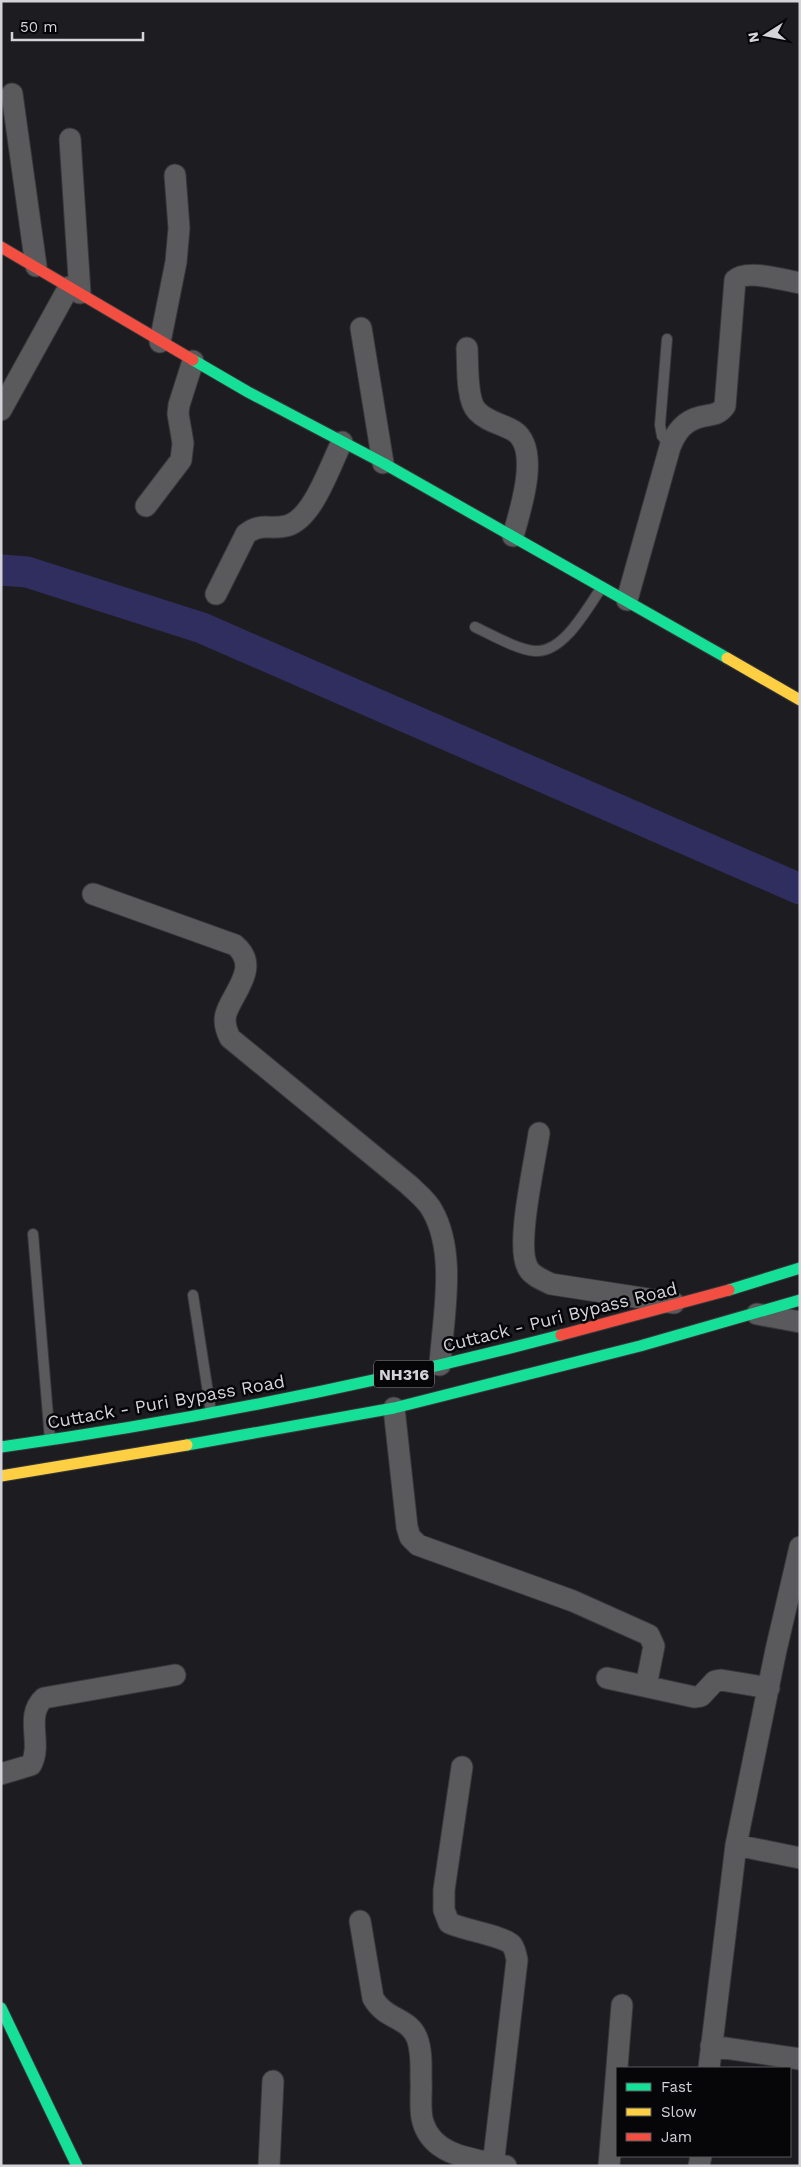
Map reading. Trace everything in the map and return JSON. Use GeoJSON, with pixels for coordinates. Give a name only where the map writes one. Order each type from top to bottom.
{"type":"FeatureCollection","features":[{"type":"Feature","properties":{"kind":"main road"},"geometry":{"type":"LineString","coordinates":[[1,247],[36,266],[193,361],[383,463],[800,700]]}},
{"type":"Feature","properties":{"kind":"main road","name":"Cuttack - Puri Bypass Road"},"geometry":{"type":"LineString","coordinates":[[1,1447],[50,1441],[340,1389],[682,1304],[800,1268]]}},
{"type":"Feature","properties":{"kind":"main road","name":"NH316"},"geometry":{"type":"LineString","coordinates":[[1,1476],[111,1459],[394,1408],[621,1351],[757,1314],[800,1300]]}},
{"type":"Feature","properties":{"kind":"main road"},"geometry":{"type":"LineString","coordinates":[[1,2008],[77,2166]]}},
{"type":"Feature","properties":{"kind":"street"},"geometry":{"type":"LineString","coordinates":[[12,94],[36,266]]}},
{"type":"Feature","properties":{"kind":"street"},"geometry":{"type":"LineString","coordinates":[[1,410],[74,290],[70,140]]}},
{"type":"Feature","properties":{"kind":"street"},"geometry":{"type":"LineString","coordinates":[[160,342],[176,262],[179,236],[179,210],[175,176]]}},
{"type":"Feature","properties":{"kind":"street"},"geometry":{"type":"LineString","coordinates":[[627,600],[670,447],[678,430],[685,424],[700,417],[714,415],[725,406],[735,280],[739,276],[750,275],[800,283]]}},
{"type":"Feature","properties":{"kind":"street"},"geometry":{"type":"LineString","coordinates":[[361,328],[383,463]]}},
{"type":"Feature","properties":{"kind":"street"},"geometry":{"type":"LineString","coordinates":[[467,348],[471,398],[476,411],[515,432],[523,441],[526,450],[528,463],[523,500],[513,536]]}},
{"type":"Feature","properties":{"kind":"street"},"geometry":{"type":"LineString","coordinates":[[146,506],[181,460],[183,443],[178,414],[179,405],[193,361]]}},
{"type":"Feature","properties":{"kind":"street"},"geometry":{"type":"LineString","coordinates":[[216,594],[246,534],[261,526],[285,526],[298,522],[310,508],[342,442]]}},
{"type":"Feature","properties":{"kind":"street"},"geometry":{"type":"LineString","coordinates":[[94,894],[235,945],[243,951],[246,963],[240,989],[226,1013],[225,1027],[230,1038],[409,1184],[432,1208],[444,1235],[447,1260],[440,1365]]}},
{"type":"Feature","properties":{"kind":"street"},"geometry":{"type":"LineString","coordinates":[[539,1133],[522,1246],[527,1268],[540,1279],[551,1284],[682,1304]]}},
{"type":"Feature","properties":{"kind":"street"},"geometry":{"type":"LineString","coordinates":[[757,1314],[800,1322]]}},
{"type":"Feature","properties":{"kind":"street"},"geometry":{"type":"LineString","coordinates":[[394,1408],[407,1527],[410,1536],[418,1545],[573,1601],[650,1635],[654,1646],[647,1681]]}},
{"type":"Feature","properties":{"kind":"street"},"geometry":{"type":"LineString","coordinates":[[709,2067],[736,1845],[768,1688],[793,1610],[800,1547]]}},
{"type":"Feature","properties":{"kind":"street"},"geometry":{"type":"LineString","coordinates":[[1,1774],[31,1765],[36,1756],[34,1717],[36,1705],[44,1698],[175,1675]]}},
{"type":"Feature","properties":{"kind":"street"},"geometry":{"type":"LineString","coordinates":[[607,1678],[647,1681],[694,1697],[701,1696],[716,1681],[721,1680],[768,1688]]}},
{"type":"Feature","properties":{"kind":"street"},"geometry":{"type":"LineString","coordinates":[[360,1922],[373,1998],[377,2006],[385,2013],[412,2028],[418,2039],[421,2060],[422,2121],[431,2141],[446,2152],[497,2165],[517,1960],[513,1946],[505,1940],[461,1929],[449,1923],[444,1910],[444,1890],[462,1767]]}},
{"type":"Feature","properties":{"kind":"street"},"geometry":{"type":"LineString","coordinates":[[736,1845],[800,1858]]}},
{"type":"Feature","properties":{"kind":"street"},"geometry":{"type":"LineString","coordinates":[[617,2067],[622,2005]]}},
{"type":"Feature","properties":{"kind":"street"},"geometry":{"type":"LineString","coordinates":[[711,2046],[800,2059]]}},
{"type":"Feature","properties":{"kind":"street"},"geometry":{"type":"LineString","coordinates":[[609,2166],[616,2079]]}},
{"type":"Feature","properties":{"kind":"street"},"geometry":{"type":"LineString","coordinates":[[269,2166],[273,2081]]}},
{"type":"Feature","properties":{"kind":"lane"},"geometry":{"type":"LineString","coordinates":[[667,340],[660,425],[662,436],[670,447]]}},
{"type":"Feature","properties":{"kind":"lane"},"geometry":{"type":"LineString","coordinates":[[475,627],[521,648],[535,651],[546,650],[558,645],[602,586]]}},
{"type":"Feature","properties":{"kind":"lane"},"geometry":{"type":"LineString","coordinates":[[33,1234],[50,1441]]}},
{"type":"Feature","properties":{"kind":"lane"},"geometry":{"type":"LineString","coordinates":[[194,1295],[211,1413]]}},
{"type":"Feature","properties":{"kind":"waterway"},"geometry":{"type":"LineString","coordinates":[[1,570],[27,572],[202,628],[800,889]]}},
{"type":"Feature","properties":{"kind":"traffic: fast"},"geometry":{"type":"LineString","coordinates":[[193,360],[248,392],[383,463],[727,658]]}},
{"type":"Feature","properties":{"kind":"traffic: fast"},"geometry":{"type":"LineString","coordinates":[[729,1290],[800,1268]]}},
{"type":"Feature","properties":{"kind":"traffic: fast"},"geometry":{"type":"LineString","coordinates":[[187,1445],[394,1408],[640,1346],[800,1300]]}},
{"type":"Feature","properties":{"kind":"traffic: fast"},"geometry":{"type":"LineString","coordinates":[[1,1447],[212,1413],[352,1385],[561,1335]]}},
{"type":"Feature","properties":{"kind":"traffic: fast"},"geometry":{"type":"LineString","coordinates":[[1,2008],[77,2166]]}},
{"type":"Feature","properties":{"kind":"traffic: slow"},"geometry":{"type":"LineString","coordinates":[[727,658],[800,700]]}},
{"type":"Feature","properties":{"kind":"traffic: slow"},"geometry":{"type":"LineString","coordinates":[[1,1476],[187,1445]]}},
{"type":"Feature","properties":{"kind":"traffic: jam"},"geometry":{"type":"LineString","coordinates":[[1,247],[193,360]]}},
{"type":"Feature","properties":{"kind":"traffic: jam"},"geometry":{"type":"LineString","coordinates":[[561,1335],[729,1290]]}}]}
